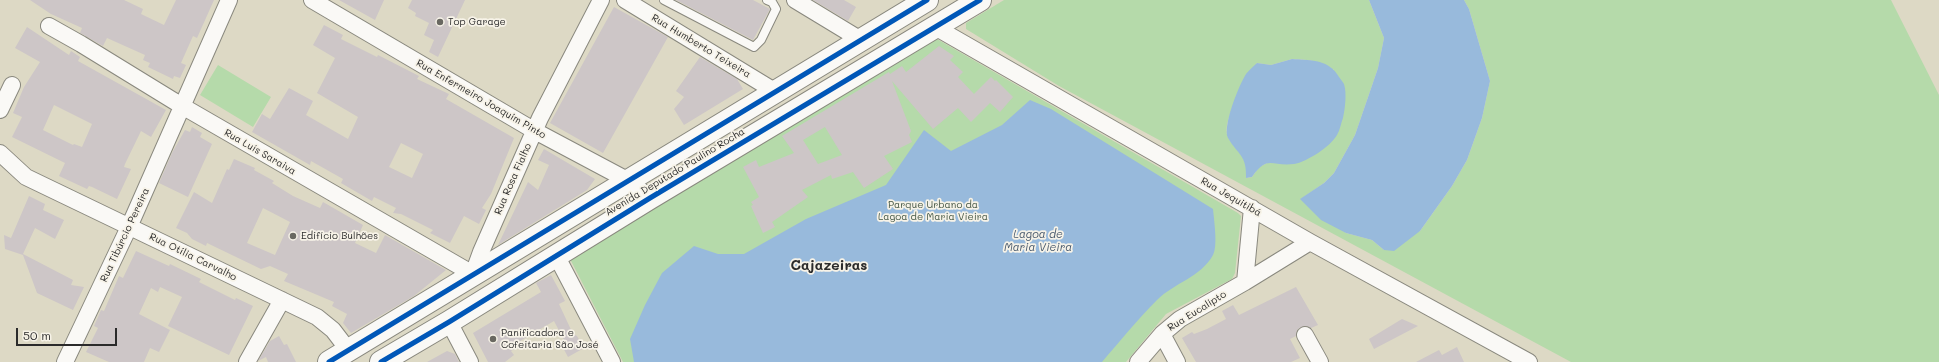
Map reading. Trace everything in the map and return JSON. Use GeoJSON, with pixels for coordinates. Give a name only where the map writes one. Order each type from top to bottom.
{"type":"FeatureCollection","features":[{"type":"Feature","properties":{"kind":"main road","name":"Avenida Deputado Paulino Rocha"},"geometry":{"type":"LineString","coordinates":[[330,362],[927,0]]}},
{"type":"Feature","properties":{"kind":"main road","name":"Avenida Deputado Paulino Rocha"},"geometry":{"type":"LineString","coordinates":[[381,362],[449,322],[650,198],[980,0]]}},
{"type":"Feature","properties":{"kind":"street","name":"Rua Tibúrcio Pereira"},"geometry":{"type":"LineString","coordinates":[[65,362],[129,227],[229,0]]}},
{"type":"Feature","properties":{"kind":"street","name":"Rua Enfermeiro Joaquim Pinto"},"geometry":{"type":"LineString","coordinates":[[312,0],[535,131],[629,180],[650,198]]}},
{"type":"Feature","properties":{"kind":"street","name":"Rua Rosa Fialho"},"geometry":{"type":"LineString","coordinates":[[473,274],[481,252],[535,131],[601,0]]}},
{"type":"Feature","properties":{"kind":"street","name":"Rua Humberto Teixeira"},"geometry":{"type":"LineString","coordinates":[[625,0],[776,92]]}},
{"type":"Feature","properties":{"kind":"street"},"geometry":{"type":"LineString","coordinates":[[795,0],[861,40]]}},
{"type":"Feature","properties":{"kind":"street","name":"Rua Luís Saraiva"},"geometry":{"type":"LineString","coordinates":[[49,26],[76,40],[182,106],[473,274]]}},
{"type":"Feature","properties":{"kind":"street","name":"Rua Jequitibá"},"geometry":{"type":"LineString","coordinates":[[935,27],[1310,242],[1529,362]]}},
{"type":"Feature","properties":{"kind":"street"},"geometry":{"type":"LineString","coordinates":[[0,110],[12,85]]}},
{"type":"Feature","properties":{"kind":"street","name":"Rua Otília Carvalho"},"geometry":{"type":"LineString","coordinates":[[0,153],[26,177],[317,317],[333,330],[349,351]]}},
{"type":"Feature","properties":{"kind":"street"},"geometry":{"type":"LineString","coordinates":[[1244,282],[1252,208]]}},
{"type":"Feature","properties":{"kind":"street","name":"Rua Eucalipto"},"geometry":{"type":"LineString","coordinates":[[1138,362],[1162,334],[1180,319],[1310,242]]}},
{"type":"Feature","properties":{"kind":"street"},"geometry":{"type":"LineString","coordinates":[[556,255],[612,362]]}},
{"type":"Feature","properties":{"kind":"street"},"geometry":{"type":"LineString","coordinates":[[247,362],[282,300]]}},
{"type":"Feature","properties":{"kind":"street"},"geometry":{"type":"LineString","coordinates":[[449,322],[470,362]]}},
{"type":"Feature","properties":{"kind":"street"},"geometry":{"type":"LineString","coordinates":[[1162,334],[1177,362]]}},
{"type":"Feature","properties":{"kind":"street"},"geometry":{"type":"LineString","coordinates":[[1305,335],[1320,362]]}},
{"type":"Feature","properties":{"kind":"lane"},"geometry":{"type":"LineString","coordinates":[[664,0],[754,47],[761,40],[776,9],[772,2],[767,0]]}},
{"type":"Feature","properties":{"kind":"green space"},"geometry":{"type":"Polygon","coordinates":[[[1004,0],[1369,0],[1384,38],[1378,68],[1355,135],[1334,173],[1324,183],[1301,199],[1346,233],[1372,240],[1384,250],[1420,231],[1452,186],[1467,160],[1482,118],[1490,81],[1469,9],[1464,0],[1891,0],[1939,95],[1939,362],[1571,362],[1059,86],[966,29],[966,23],[1004,0]],[[1292,59],[1271,65],[1257,63],[1236,100],[1228,121],[1227,130],[1228,137],[1245,162],[1246,178],[1252,177],[1259,167],[1267,163],[1334,70],[1319,62],[1292,59]]]}},
{"type":"Feature","properties":{"kind":"green space","name":"Lagoa de Maria Vieira"},"geometry":{"type":"Polygon","coordinates":[[[927,38],[937,39],[1238,213],[1241,216],[1235,273],[1232,279],[1166,314],[1126,362],[623,362],[569,257],[927,38]]]}},
{"type":"Feature","properties":{"kind":"green space"},"geometry":{"type":"Polygon","coordinates":[[[218,65],[271,97],[253,127],[200,95],[218,65]]]}},
{"type":"Feature","properties":{"kind":"water"},"geometry":{"type":"Polygon","coordinates":[[[1369,0],[1464,0],[1469,9],[1490,81],[1482,118],[1467,160],[1452,186],[1420,231],[1394,251],[1384,250],[1372,240],[1346,233],[1321,220],[1300,199],[1324,183],[1334,173],[1355,135],[1378,68],[1384,38],[1369,0]]]}},
{"type":"Feature","properties":{"kind":"water"},"geometry":{"type":"Polygon","coordinates":[[[1292,59],[1317,61],[1328,65],[1333,69],[1344,84],[1345,106],[1339,131],[1330,144],[1305,160],[1294,164],[1266,164],[1257,170],[1252,177],[1246,178],[1245,164],[1228,138],[1227,133],[1229,116],[1239,87],[1246,74],[1257,63],[1271,65],[1292,59]]]}},
{"type":"Feature","properties":{"kind":"water","name":"Lagoa de Maria Vieira"},"geometry":{"type":"Polygon","coordinates":[[[1030,100],[1051,109],[1213,209],[1215,246],[1213,255],[1208,263],[1202,269],[1157,300],[1102,362],[634,362],[630,339],[645,305],[662,273],[694,246],[718,254],[744,254],[806,219],[886,185],[924,130],[951,151],[1002,125],[1030,100]]]}},
{"type":"Feature","properties":{"kind":"building"},"geometry":{"type":"Polygon","coordinates":[[[30,0],[124,0],[143,9],[141,14],[164,25],[176,0],[214,0],[197,38],[193,36],[181,63],[186,65],[180,78],[174,76],[173,79],[148,67],[150,63],[143,60],[145,55],[107,38],[103,46],[80,33],[82,28],[51,14],[30,0]]]}},
{"type":"Feature","properties":{"kind":"building"},"geometry":{"type":"Polygon","coordinates":[[[339,0],[384,0],[375,20],[339,0]]]}},
{"type":"Feature","properties":{"kind":"building"},"geometry":{"type":"Polygon","coordinates":[[[412,0],[465,0],[438,57],[429,52],[434,40],[424,35],[429,23],[415,16],[416,13],[408,8],[412,0]]]}},
{"type":"Feature","properties":{"kind":"building"},"geometry":{"type":"Polygon","coordinates":[[[676,0],[753,0],[770,9],[753,40],[676,0]]]}},
{"type":"Feature","properties":{"kind":"building"},"geometry":{"type":"Polygon","coordinates":[[[813,0],[844,0],[856,7],[848,21],[813,0]]]}},
{"type":"Feature","properties":{"kind":"building"},"geometry":{"type":"Polygon","coordinates":[[[614,7],[668,37],[603,153],[550,123],[614,7]]]}},
{"type":"Feature","properties":{"kind":"building"},"geometry":{"type":"Polygon","coordinates":[[[324,25],[343,35],[341,39],[377,57],[378,55],[419,76],[417,79],[449,94],[446,99],[514,138],[491,194],[482,208],[486,210],[479,224],[464,216],[450,243],[430,233],[433,230],[401,214],[393,213],[396,208],[374,197],[372,201],[341,183],[343,179],[311,161],[310,165],[252,132],[262,114],[270,119],[289,88],[313,101],[306,115],[348,139],[358,117],[317,93],[335,58],[313,45],[324,25]],[[401,143],[389,167],[412,178],[423,154],[401,143]]]}},
{"type":"Feature","properties":{"kind":"building"},"geometry":{"type":"Polygon","coordinates":[[[27,27],[69,55],[71,51],[80,57],[78,61],[166,110],[151,137],[141,131],[125,164],[124,167],[131,169],[117,199],[92,187],[89,186],[87,189],[59,176],[65,163],[12,137],[22,117],[13,113],[24,87],[40,62],[15,48],[27,27]],[[54,105],[43,130],[73,145],[82,147],[92,124],[54,105]]]}},
{"type":"Feature","properties":{"kind":"building"},"geometry":{"type":"Polygon","coordinates":[[[939,46],[954,56],[950,60],[963,72],[958,77],[974,94],[991,77],[1013,97],[1000,112],[990,103],[971,122],[958,108],[933,129],[892,81],[911,131],[909,135],[912,142],[884,156],[893,169],[864,188],[853,172],[832,179],[831,175],[802,190],[808,197],[772,222],[775,227],[763,233],[751,206],[753,205],[751,202],[759,197],[743,167],[756,160],[759,167],[794,153],[782,136],[889,72],[890,74],[902,66],[906,72],[939,46]],[[825,127],[803,140],[818,164],[842,155],[825,127]]]}},
{"type":"Feature","properties":{"kind":"building"},"geometry":{"type":"Polygon","coordinates":[[[700,57],[737,79],[743,89],[684,125],[674,109],[684,97],[676,91],[700,57]]]}},
{"type":"Feature","properties":{"kind":"building"},"geometry":{"type":"Polygon","coordinates":[[[192,127],[202,133],[200,137],[212,144],[188,197],[159,183],[172,153],[185,130],[190,132],[192,127]]]}},
{"type":"Feature","properties":{"kind":"building"},"geometry":{"type":"Polygon","coordinates":[[[544,149],[595,179],[587,190],[498,245],[528,182],[538,190],[549,165],[538,160],[544,149]]]}},
{"type":"Feature","properties":{"kind":"building"},"geometry":{"type":"Polygon","coordinates":[[[234,159],[255,168],[254,170],[274,181],[272,183],[293,196],[320,208],[323,202],[363,225],[355,243],[376,253],[385,235],[446,270],[414,296],[351,333],[343,323],[347,314],[332,306],[334,302],[284,281],[288,274],[270,266],[261,269],[207,243],[206,246],[192,239],[187,233],[176,228],[194,192],[212,203],[227,169],[229,170],[234,159]],[[263,208],[247,243],[275,255],[290,222],[263,208]]]}},
{"type":"Feature","properties":{"kind":"building"},"geometry":{"type":"Polygon","coordinates":[[[29,196],[45,204],[43,210],[64,220],[55,239],[35,228],[23,254],[73,280],[71,285],[84,287],[73,310],[37,293],[23,255],[5,249],[4,235],[11,238],[29,196]]]}},
{"type":"Feature","properties":{"kind":"building"},"geometry":{"type":"Polygon","coordinates":[[[136,251],[169,266],[170,264],[201,279],[199,282],[235,300],[236,298],[253,306],[229,355],[168,326],[182,297],[160,287],[158,292],[151,288],[139,314],[170,330],[159,352],[150,348],[144,362],[109,362],[86,352],[98,328],[94,326],[101,310],[104,311],[119,276],[123,278],[136,251]]]}},
{"type":"Feature","properties":{"kind":"building"},"geometry":{"type":"Polygon","coordinates":[[[551,275],[565,301],[559,304],[573,334],[577,336],[584,348],[568,357],[561,344],[565,342],[554,321],[515,344],[516,348],[511,351],[514,355],[505,362],[488,362],[473,333],[541,292],[536,283],[551,275]]]}},
{"type":"Feature","properties":{"kind":"building"},"geometry":{"type":"Polygon","coordinates":[[[1296,287],[1318,325],[1311,328],[1306,326],[1301,327],[1297,330],[1296,336],[1290,339],[1300,358],[1291,362],[1196,362],[1182,338],[1192,332],[1194,334],[1207,329],[1226,319],[1222,311],[1233,305],[1239,315],[1296,287]]]}},
{"type":"Feature","properties":{"kind":"building"},"geometry":{"type":"Polygon","coordinates":[[[1402,319],[1418,326],[1374,349],[1369,339],[1402,319]]]}},
{"type":"Feature","properties":{"kind":"building"},"geometry":{"type":"Polygon","coordinates":[[[279,336],[284,345],[287,344],[296,362],[268,362],[266,357],[258,361],[270,341],[279,336]]]}},
{"type":"Feature","properties":{"kind":"building"},"geometry":{"type":"Polygon","coordinates":[[[1457,347],[1464,362],[1416,362],[1439,350],[1442,355],[1457,347]]]}},
{"type":"Feature","properties":{"kind":"building"},"geometry":{"type":"Polygon","coordinates":[[[447,351],[455,354],[459,362],[427,362],[447,351]]]}},
{"type":"Feature","properties":{"kind":"cycle path"},"geometry":{"type":"LineString","coordinates":[[329,362],[927,0]]}},
{"type":"Feature","properties":{"kind":"cycle path"},"geometry":{"type":"LineString","coordinates":[[381,362],[449,322],[650,198],[980,0]]}},
{"type":"Feature","properties":{"kind":"place","name":"Top Garage"},"geometry":{"type":"Point","coordinates":[440,22]}},
{"type":"Feature","properties":{"kind":"place","name":"Edifício Bulhões"},"geometry":{"type":"Point","coordinates":[293,236]}},
{"type":"Feature","properties":{"kind":"place","name":"Panificadora e Cofeitaria São José"},"geometry":{"type":"Point","coordinates":[493,339]}},
{"type":"Feature","properties":{"kind":"district","name":"Cajazeiras"},"geometry":{"type":"Point","coordinates":[829,266]}},
{"type":"Feature","properties":{"kind":"park label","name":"Parque Urbano da Lagoa de Maria Vieira"},"geometry":{"type":"Point","coordinates":[933,210]}}]}
